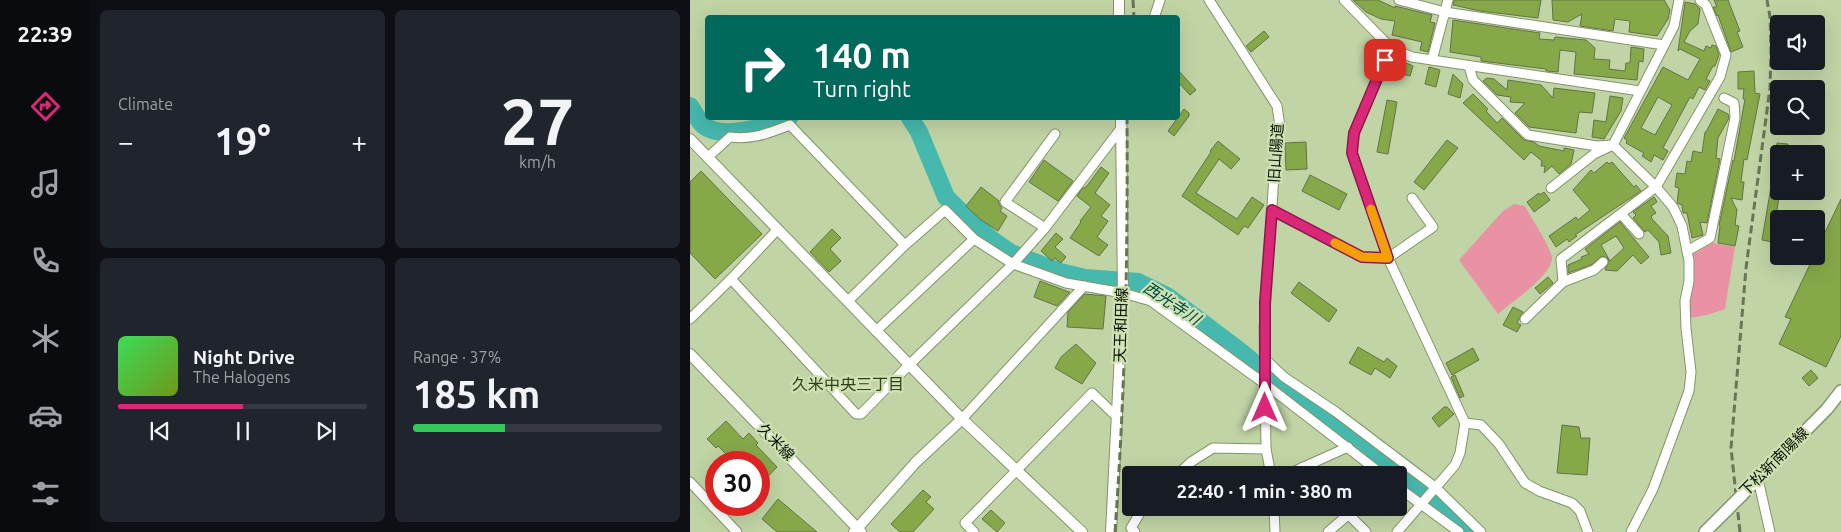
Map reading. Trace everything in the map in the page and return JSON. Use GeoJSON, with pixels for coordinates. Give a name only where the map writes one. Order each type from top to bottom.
{"type":"FeatureCollection","features":[{"type":"Feature","properties":{"kind":"main road","name":"下松新南陽線"},"geometry":{"type":"LineString","coordinates":[[1705,532],[1826,410],[1841,391]]}},
{"type":"Feature","properties":{"kind":"street"},"geometry":{"type":"LineString","coordinates":[[1118,0],[1119,15]]}},
{"type":"Feature","properties":{"kind":"street"},"geometry":{"type":"LineString","coordinates":[[1155,15],[1160,0]]}},
{"type":"Feature","properties":{"kind":"street","name":"旧山陽道"},"geometry":{"type":"LineString","coordinates":[[1209,0],[1277,106],[1280,126],[1276,144],[1265,302],[1266,449],[1269,466]]}},
{"type":"Feature","properties":{"kind":"street"},"geometry":{"type":"LineString","coordinates":[[1344,0],[1391,48],[1412,57],[1640,91]]}},
{"type":"Feature","properties":{"kind":"street"},"geometry":{"type":"LineString","coordinates":[[1399,0],[1445,12],[1664,45]]}},
{"type":"Feature","properties":{"kind":"street"},"geometry":{"type":"LineString","coordinates":[[1432,60],[1448,0]]}},
{"type":"Feature","properties":{"kind":"street"},"geometry":{"type":"LineString","coordinates":[[1551,188],[1594,154],[1613,144],[1674,26],[1679,0]]}},
{"type":"Feature","properties":{"kind":"street"},"geometry":{"type":"LineString","coordinates":[[1563,282],[1561,260],[1656,187],[1720,77],[1726,55],[1706,5],[1700,0]]}},
{"type":"Feature","properties":{"kind":"street"},"geometry":{"type":"LineString","coordinates":[[1391,48],[1354,133],[1352,153],[1388,258],[1464,424],[1460,453],[1455,465],[1397,532]]}},
{"type":"Feature","properties":{"kind":"street"},"geometry":{"type":"LineString","coordinates":[[1470,66],[1473,80],[1528,135],[1597,146],[1613,144]]}},
{"type":"Feature","properties":{"kind":"street"},"geometry":{"type":"LineString","coordinates":[[1688,251],[1710,238],[1735,118],[1734,103],[1724,98]]}},
{"type":"Feature","properties":{"kind":"street","name":"天王和田線"},"geometry":{"type":"LineString","coordinates":[[1111,532],[1123,293],[1123,120]]}},
{"type":"Feature","properties":{"kind":"street"},"geometry":{"type":"LineString","coordinates":[[708,157],[730,137],[743,139],[757,138],[790,125],[905,245]]}},
{"type":"Feature","properties":{"kind":"street"},"geometry":{"type":"LineString","coordinates":[[731,279],[856,414],[861,414],[1013,264],[1045,228],[1122,130]]}},
{"type":"Feature","properties":{"kind":"street"},"geometry":{"type":"LineString","coordinates":[[1045,228],[1005,202],[1055,134]]}},
{"type":"Feature","properties":{"kind":"street"},"geometry":{"type":"LineString","coordinates":[[690,139],[962,418],[1082,532]]}},
{"type":"Feature","properties":{"kind":"street"},"geometry":{"type":"LineString","coordinates":[[1613,144],[1673,207],[1682,226],[1688,251],[1686,328],[1691,372],[1689,391],[1653,489],[1631,532]]}},
{"type":"Feature","properties":{"kind":"street"},"geometry":{"type":"LineString","coordinates":[[1272,210],[1362,257],[1388,258],[1433,227],[1412,198]]}},
{"type":"Feature","properties":{"kind":"street"},"geometry":{"type":"LineString","coordinates":[[848,301],[905,245],[945,210],[974,239],[1013,264],[1066,283],[1123,293],[1150,300],[1265,384],[1372,466]]}},
{"type":"Feature","properties":{"kind":"street"},"geometry":{"type":"LineString","coordinates":[[1622,214],[1639,234]]}},
{"type":"Feature","properties":{"kind":"street"},"geometry":{"type":"LineString","coordinates":[[690,319],[777,230]]}},
{"type":"Feature","properties":{"kind":"street"},"geometry":{"type":"LineString","coordinates":[[876,331],[974,239]]}},
{"type":"Feature","properties":{"kind":"street"},"geometry":{"type":"LineString","coordinates":[[1525,319],[1563,282],[1594,270],[1603,262]]}},
{"type":"Feature","properties":{"kind":"street"},"geometry":{"type":"LineString","coordinates":[[857,531],[916,462],[962,418],[1084,286]]}},
{"type":"Feature","properties":{"kind":"street","name":"久米線"},"geometry":{"type":"LineString","coordinates":[[690,354],[857,531]]}},
{"type":"Feature","properties":{"kind":"street"},"geometry":{"type":"LineString","coordinates":[[1265,359],[1284,377],[1336,412],[1435,488],[1482,532]]}},
{"type":"Feature","properties":{"kind":"street"},"geometry":{"type":"LineString","coordinates":[[974,532],[965,523],[1092,394],[1117,417]]}},
{"type":"Feature","properties":{"kind":"street"},"geometry":{"type":"LineString","coordinates":[[1464,424],[1481,426],[1499,444],[1525,483],[1539,491],[1572,503],[1580,512],[1588,532]]}},
{"type":"Feature","properties":{"kind":"street"},"geometry":{"type":"LineString","coordinates":[[1305,466],[1348,447]]}},
{"type":"Feature","properties":{"kind":"street"},"geometry":{"type":"LineString","coordinates":[[1187,466],[1213,448],[1266,449]]}},
{"type":"Feature","properties":{"kind":"street"},"geometry":{"type":"LineString","coordinates":[[1758,479],[1770,532]]}},
{"type":"Feature","properties":{"kind":"street"},"geometry":{"type":"LineString","coordinates":[[690,482],[737,532]]}},
{"type":"Feature","properties":{"kind":"street"},"geometry":{"type":"LineString","coordinates":[[1407,494],[1459,532]]}},
{"type":"Feature","properties":{"kind":"street"},"geometry":{"type":"LineString","coordinates":[[1132,531],[1139,516]]}},
{"type":"Feature","properties":{"kind":"street"},"geometry":{"type":"LineString","coordinates":[[1274,516],[1275,532]]}},
{"type":"Feature","properties":{"kind":"street"},"geometry":{"type":"LineString","coordinates":[[1328,532],[1342,516]]}},
{"type":"Feature","properties":{"kind":"street"},"geometry":{"type":"LineString","coordinates":[[1351,516],[1366,532]]}},
{"type":"Feature","properties":{"kind":"shaded area"},"geometry":{"type":"Polygon","coordinates":[[[1514,204],[1525,206],[1545,240],[1552,258],[1550,265],[1538,280],[1498,314],[1459,260],[1503,211],[1514,204]]]}},
{"type":"Feature","properties":{"kind":"shaded area"},"geometry":{"type":"Polygon","coordinates":[[[1712,243],[1735,247],[1725,309],[1690,318],[1692,255],[1712,243]]]}},
{"type":"Feature","properties":{"kind":"building"},"geometry":{"type":"Polygon","coordinates":[[[1353,0],[1378,0],[1395,8],[1395,6],[1432,15],[1430,22],[1435,23],[1428,52],[1420,50],[1422,42],[1392,35],[1395,21],[1381,19],[1366,12],[1353,0]]]}},
{"type":"Feature","properties":{"kind":"building"},"geometry":{"type":"Polygon","coordinates":[[[1454,0],[1541,0],[1538,18],[1480,11],[1453,5],[1454,0]]]}},
{"type":"Feature","properties":{"kind":"building"},"geometry":{"type":"Polygon","coordinates":[[[1552,0],[1664,0],[1670,10],[1668,19],[1657,36],[1629,32],[1630,21],[1615,19],[1613,31],[1580,26],[1582,14],[1568,22],[1553,20],[1552,0]]]}},
{"type":"Feature","properties":{"kind":"building"},"geometry":{"type":"Polygon","coordinates":[[[1714,0],[1728,0],[1740,31],[1737,32],[1743,47],[1731,52],[1718,15],[1713,7],[1717,7],[1714,0]]]}},
{"type":"Feature","properties":{"kind":"building"},"geometry":{"type":"Polygon","coordinates":[[[1685,2],[1695,4],[1700,9],[1698,24],[1690,31],[1684,42],[1704,51],[1706,46],[1711,48],[1712,45],[1716,46],[1719,55],[1715,66],[1713,66],[1706,79],[1710,81],[1705,90],[1699,87],[1693,99],[1690,97],[1663,148],[1668,151],[1663,160],[1654,155],[1651,162],[1642,156],[1644,153],[1626,143],[1627,140],[1624,138],[1663,67],[1688,80],[1700,59],[1680,49],[1678,51],[1685,2]],[[1658,97],[1641,128],[1655,135],[1672,105],[1658,97]]]}},
{"type":"Feature","properties":{"kind":"building"},"geometry":{"type":"Polygon","coordinates":[[[1453,20],[1540,33],[1539,39],[1554,40],[1555,37],[1586,40],[1595,48],[1594,59],[1610,60],[1609,69],[1625,71],[1626,63],[1630,63],[1631,47],[1644,49],[1643,62],[1639,61],[1637,80],[1574,74],[1576,52],[1560,50],[1558,72],[1481,61],[1481,57],[1450,52],[1453,20]]]}},
{"type":"Feature","properties":{"kind":"building"},"geometry":{"type":"Polygon","coordinates":[[[1264,31],[1269,37],[1251,52],[1246,46],[1264,31]]]}},
{"type":"Feature","properties":{"kind":"building"},"geometry":{"type":"Polygon","coordinates":[[[1406,63],[1413,66],[1410,76],[1403,74],[1406,63]]]}},
{"type":"Feature","properties":{"kind":"building"},"geometry":{"type":"Polygon","coordinates":[[[1395,64],[1402,73],[1394,79],[1388,71],[1395,64]]]}},
{"type":"Feature","properties":{"kind":"building"},"geometry":{"type":"Polygon","coordinates":[[[1429,67],[1440,70],[1436,87],[1425,84],[1429,67]]]}},
{"type":"Feature","properties":{"kind":"building"},"geometry":{"type":"Polygon","coordinates":[[[1754,71],[1755,93],[1760,94],[1747,160],[1744,159],[1741,182],[1744,182],[1742,200],[1731,198],[1737,210],[1735,225],[1739,226],[1735,246],[1718,243],[1719,225],[1734,161],[1745,99],[1743,99],[1744,89],[1738,89],[1738,72],[1754,71]]]}},
{"type":"Feature","properties":{"kind":"building"},"geometry":{"type":"Polygon","coordinates":[[[1180,72],[1196,90],[1190,95],[1180,84],[1180,72]]]}},
{"type":"Feature","properties":{"kind":"building"},"geometry":{"type":"Polygon","coordinates":[[[1453,74],[1463,84],[1460,98],[1448,94],[1453,74]]]}},
{"type":"Feature","properties":{"kind":"building"},"geometry":{"type":"Polygon","coordinates":[[[1487,78],[1494,79],[1507,90],[1508,80],[1541,85],[1553,98],[1554,88],[1595,93],[1592,113],[1579,112],[1576,133],[1529,127],[1515,113],[1525,103],[1510,102],[1511,97],[1497,95],[1483,81],[1487,78]]]}},
{"type":"Feature","properties":{"kind":"building"},"geometry":{"type":"Polygon","coordinates":[[[1473,94],[1488,109],[1486,111],[1497,123],[1502,118],[1524,140],[1534,142],[1539,146],[1564,151],[1564,148],[1574,150],[1571,164],[1559,174],[1552,166],[1544,173],[1545,166],[1541,166],[1542,161],[1531,152],[1524,160],[1463,103],[1473,94]]]}},
{"type":"Feature","properties":{"kind":"building"},"geometry":{"type":"Polygon","coordinates":[[[1610,96],[1623,98],[1621,111],[1604,139],[1592,137],[1594,120],[1606,122],[1610,96]]]}},
{"type":"Feature","properties":{"kind":"building"},"geometry":{"type":"Polygon","coordinates":[[[1387,100],[1397,102],[1388,154],[1377,152],[1387,100]]]}},
{"type":"Feature","properties":{"kind":"building"},"geometry":{"type":"Polygon","coordinates":[[[1184,109],[1189,113],[1189,116],[1174,136],[1168,131],[1176,120],[1180,120],[1180,114],[1184,109]]]}},
{"type":"Feature","properties":{"kind":"building"},"geometry":{"type":"Polygon","coordinates":[[[1718,109],[1728,114],[1729,118],[1718,138],[1716,158],[1720,159],[1707,223],[1700,222],[1703,235],[1692,238],[1687,213],[1683,213],[1682,205],[1677,203],[1679,188],[1675,187],[1677,173],[1685,174],[1687,161],[1691,162],[1693,151],[1702,153],[1705,132],[1718,109]]]}},
{"type":"Feature","properties":{"kind":"building"},"geometry":{"type":"Polygon","coordinates":[[[1447,140],[1458,148],[1424,190],[1414,182],[1447,140]]]}},
{"type":"Feature","properties":{"kind":"building"},"geometry":{"type":"Polygon","coordinates":[[[1218,141],[1240,159],[1231,169],[1219,159],[1196,193],[1237,219],[1252,197],[1264,205],[1248,228],[1244,226],[1238,235],[1182,196],[1218,141]]]}},
{"type":"Feature","properties":{"kind":"building"},"geometry":{"type":"Polygon","coordinates":[[[1306,142],[1307,169],[1286,170],[1285,143],[1306,142]]]}},
{"type":"Feature","properties":{"kind":"building"},"geometry":{"type":"Polygon","coordinates":[[[1777,143],[1788,144],[1788,145],[1777,145],[1777,143]]]}},
{"type":"Feature","properties":{"kind":"building"},"geometry":{"type":"Polygon","coordinates":[[[1044,160],[1073,181],[1058,201],[1029,182],[1044,160]]]}},
{"type":"Feature","properties":{"kind":"building"},"geometry":{"type":"Polygon","coordinates":[[[1607,162],[1609,164],[1612,162],[1634,187],[1636,185],[1641,191],[1575,235],[1577,236],[1569,242],[1567,239],[1556,247],[1549,236],[1576,217],[1578,220],[1590,210],[1573,190],[1591,170],[1594,173],[1607,162]]]}},
{"type":"Feature","properties":{"kind":"building"},"geometry":{"type":"Polygon","coordinates":[[[1101,167],[1109,173],[1095,193],[1110,205],[1101,216],[1108,221],[1097,237],[1108,245],[1099,256],[1070,238],[1091,207],[1077,196],[1101,167]]]}},
{"type":"Feature","properties":{"kind":"building"},"geometry":{"type":"Polygon","coordinates":[[[701,171],[762,234],[715,279],[690,253],[690,182],[701,171]]]}},
{"type":"Feature","properties":{"kind":"building"},"geometry":{"type":"Polygon","coordinates":[[[1310,175],[1347,194],[1339,210],[1302,191],[1310,175]]]}},
{"type":"Feature","properties":{"kind":"building"},"geometry":{"type":"Polygon","coordinates":[[[981,187],[999,201],[1002,208],[1000,211],[1007,216],[998,231],[981,220],[966,206],[981,187]]]}},
{"type":"Feature","properties":{"kind":"building"},"geometry":{"type":"Polygon","coordinates":[[[1544,192],[1550,200],[1534,212],[1527,202],[1539,193],[1540,195],[1544,192]]]}},
{"type":"Feature","properties":{"kind":"building"},"geometry":{"type":"Polygon","coordinates":[[[1770,193],[1770,200],[1779,200],[1777,210],[1770,210],[1770,242],[1762,240],[1770,193]]]}},
{"type":"Feature","properties":{"kind":"building"},"geometry":{"type":"Polygon","coordinates":[[[1654,197],[1657,202],[1651,206],[1656,213],[1651,216],[1668,236],[1671,253],[1661,255],[1659,242],[1648,230],[1645,232],[1633,218],[1636,215],[1633,212],[1654,197]]]}},
{"type":"Feature","properties":{"kind":"building"},"geometry":{"type":"Polygon","coordinates":[[[1841,199],[1841,336],[1826,367],[1779,344],[1791,319],[1785,317],[1810,265],[1825,265],[1825,232],[1841,199]]]}},
{"type":"Feature","properties":{"kind":"building"},"geometry":{"type":"Polygon","coordinates":[[[1620,222],[1649,257],[1641,264],[1633,255],[1617,271],[1605,270],[1609,261],[1602,256],[1591,265],[1568,273],[1568,265],[1589,254],[1585,249],[1620,222]],[[1616,236],[1601,245],[1610,261],[1624,248],[1616,236]]]}},
{"type":"Feature","properties":{"kind":"building"},"geometry":{"type":"Polygon","coordinates":[[[832,229],[841,238],[830,249],[841,261],[829,272],[810,252],[832,229]]]}},
{"type":"Feature","properties":{"kind":"building"},"geometry":{"type":"Polygon","coordinates":[[[1056,233],[1063,239],[1055,247],[1066,257],[1061,263],[1054,258],[1052,261],[1041,251],[1056,233]]]}},
{"type":"Feature","properties":{"kind":"building"},"geometry":{"type":"Polygon","coordinates":[[[1548,277],[1553,283],[1540,294],[1535,288],[1548,277]]]}},
{"type":"Feature","properties":{"kind":"building"},"geometry":{"type":"Polygon","coordinates":[[[1040,281],[1070,292],[1057,306],[1034,297],[1040,281]]]}},
{"type":"Feature","properties":{"kind":"building"},"geometry":{"type":"Polygon","coordinates":[[[1299,282],[1337,310],[1329,322],[1291,293],[1299,282]]]}},
{"type":"Feature","properties":{"kind":"building"},"geometry":{"type":"Polygon","coordinates":[[[1085,294],[1106,296],[1103,329],[1067,327],[1068,312],[1085,294]]]}},
{"type":"Feature","properties":{"kind":"building"},"geometry":{"type":"Polygon","coordinates":[[[1513,307],[1523,312],[1517,323],[1521,325],[1517,332],[1503,325],[1513,307]]]}},
{"type":"Feature","properties":{"kind":"building"},"geometry":{"type":"Polygon","coordinates":[[[1076,344],[1096,363],[1082,384],[1055,368],[1061,357],[1076,344]]]}},
{"type":"Feature","properties":{"kind":"building"},"geometry":{"type":"Polygon","coordinates":[[[1358,347],[1384,362],[1387,358],[1397,366],[1390,378],[1375,368],[1371,375],[1349,363],[1358,347]]]}},
{"type":"Feature","properties":{"kind":"building"},"geometry":{"type":"Polygon","coordinates":[[[1473,348],[1479,360],[1452,375],[1446,363],[1473,348]]]}},
{"type":"Feature","properties":{"kind":"building"},"geometry":{"type":"Polygon","coordinates":[[[1811,370],[1818,378],[1809,386],[1802,378],[1811,370]]]}},
{"type":"Feature","properties":{"kind":"building"},"geometry":{"type":"Polygon","coordinates":[[[1455,375],[1464,396],[1460,398],[1451,377],[1455,375]]]}},
{"type":"Feature","properties":{"kind":"building"},"geometry":{"type":"Polygon","coordinates":[[[1444,407],[1447,407],[1454,414],[1439,427],[1432,418],[1444,407]]]}},
{"type":"Feature","properties":{"kind":"building"},"geometry":{"type":"Polygon","coordinates":[[[726,421],[743,439],[749,433],[758,443],[756,445],[762,451],[723,451],[718,446],[716,448],[707,439],[726,421]]]}},
{"type":"Feature","properties":{"kind":"building"},"geometry":{"type":"Polygon","coordinates":[[[1562,425],[1579,427],[1581,438],[1590,438],[1587,475],[1557,473],[1562,425]]]}},
{"type":"Feature","properties":{"kind":"building"},"geometry":{"type":"Polygon","coordinates":[[[770,460],[777,467],[770,474],[770,460]]]}},
{"type":"Feature","properties":{"kind":"building"},"geometry":{"type":"Polygon","coordinates":[[[923,490],[931,497],[926,502],[934,509],[913,532],[900,532],[891,524],[923,490]]]}},
{"type":"Feature","properties":{"kind":"building"},"geometry":{"type":"Polygon","coordinates":[[[778,499],[817,532],[777,532],[762,519],[764,516],[770,516],[770,509],[778,499]]]}},
{"type":"Feature","properties":{"kind":"building"},"geometry":{"type":"Polygon","coordinates":[[[991,510],[1005,523],[997,532],[982,519],[991,510]]]}},
{"type":"Feature","properties":{"kind":"waterway","name":"西光寺川"},"geometry":{"type":"LineString","coordinates":[[690,106],[703,125],[711,130],[722,132],[758,128],[784,120]]}},
{"type":"Feature","properties":{"kind":"waterway","name":"西光寺川"},"geometry":{"type":"LineString","coordinates":[[911,120],[919,132],[946,197],[991,239],[1011,253],[1060,272],[1085,278],[1138,282],[1167,296],[1241,352],[1316,415],[1386,466]]}},
{"type":"Feature","properties":{"kind":"waterway","name":"西光寺川"},"geometry":{"type":"LineString","coordinates":[[1407,481],[1456,517],[1471,532]]}},
{"type":"Feature","properties":{"kind":"railway"},"geometry":{"type":"LineString","coordinates":[[1133,0],[1134,15]]}},
{"type":"Feature","properties":{"kind":"railway"},"geometry":{"type":"LineString","coordinates":[[1740,532],[1731,448],[1746,268],[1770,88],[1770,17],[1767,0]]}},
{"type":"Feature","properties":{"kind":"railway"},"geometry":{"type":"LineString","coordinates":[[1115,532],[1125,325],[1127,120]]}},
{"type":"Feature","properties":{"kind":"slow traffic"},"geometry":{"type":"LineString","coordinates":[[1335,243],[1362,257],[1388,258],[1371,209]]}},
{"type":"Feature","properties":{"kind":"district","name":"久米中央三丁目"},"geometry":{"type":"Point","coordinates":[848,384]}},
{"type":"Feature","properties":{"kind":"route"},"geometry":{"type":"LineString","coordinates":[[1265,408],[1264,329],[1272,210],[1362,257],[1388,258],[1352,153],[1354,133],[1385,60]]}}]}
